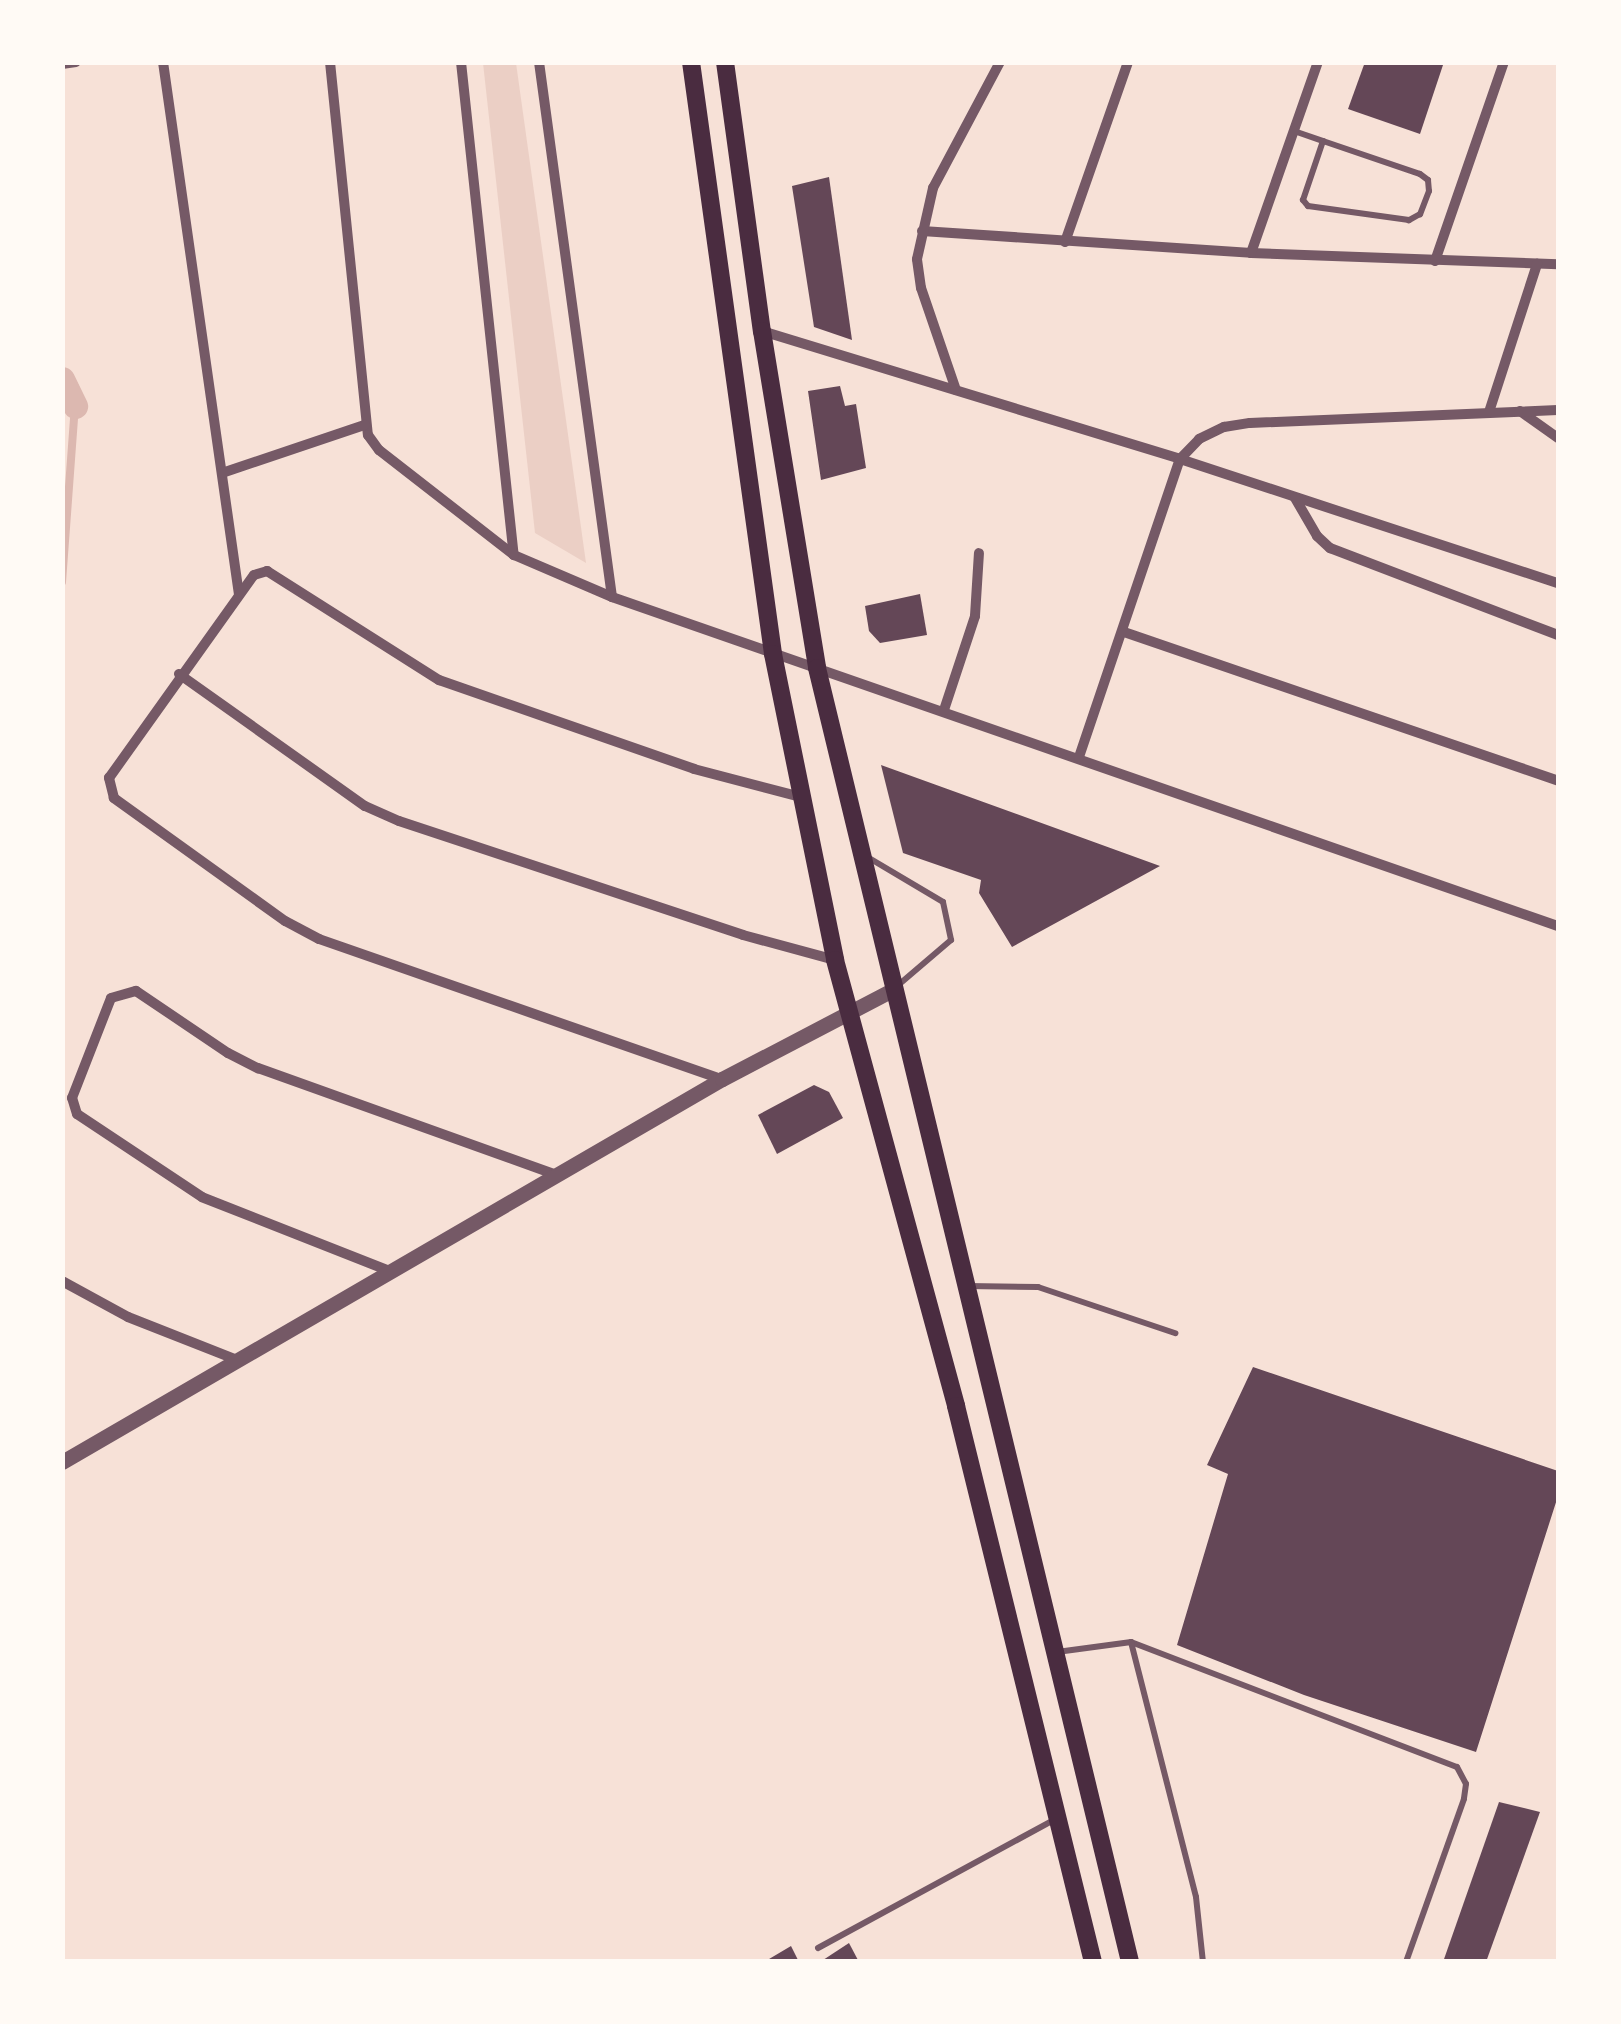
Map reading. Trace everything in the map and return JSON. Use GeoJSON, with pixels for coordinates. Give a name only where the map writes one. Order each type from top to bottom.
{"type":"FeatureCollection","features":[{"type":"Feature","properties":{"kind":"main road"},"geometry":{"type":"LineString","coordinates":[[692,62],[773,654],[835,960],[961,1425],[1093,1962]]}},
{"type":"Feature","properties":{"kind":"main road"},"geometry":{"type":"LineString","coordinates":[[724,62],[762,331],[818,668],[859,852],[1130,1962]]}},
{"type":"Feature","properties":{"kind":"main road"},"geometry":{"type":"LineString","coordinates":[[748,466],[783,461]]}},
{"type":"Feature","properties":{"kind":"main road"},"geometry":{"type":"LineString","coordinates":[[1058,1818],[1093,1809]]}},
{"type":"Feature","properties":{"kind":"street"},"geometry":{"type":"LineString","coordinates":[[62,64],[76,62]]}},
{"type":"Feature","properties":{"kind":"street"},"geometry":{"type":"LineString","coordinates":[[163,62],[240,595]]}},
{"type":"Feature","properties":{"kind":"street"},"geometry":{"type":"LineString","coordinates":[[330,62],[366,425],[379,450],[514,555],[612,597],[1558,926]]}},
{"type":"Feature","properties":{"kind":"street"},"geometry":{"type":"LineString","coordinates":[[461,62],[514,555]]}},
{"type":"Feature","properties":{"kind":"street"},"geometry":{"type":"LineString","coordinates":[[539,62],[612,597]]}},
{"type":"Feature","properties":{"kind":"street"},"geometry":{"type":"LineString","coordinates":[[956,390],[920,288],[917,259],[933,188],[1000,62]]}},
{"type":"Feature","properties":{"kind":"street"},"geometry":{"type":"LineString","coordinates":[[1065,242],[1128,62]]}},
{"type":"Feature","properties":{"kind":"street"},"geometry":{"type":"LineString","coordinates":[[1251,253],[1318,62]]}},
{"type":"Feature","properties":{"kind":"street"},"geometry":{"type":"LineString","coordinates":[[1435,261],[1504,62]]}},
{"type":"Feature","properties":{"kind":"street"},"geometry":{"type":"LineString","coordinates":[[922,231],[1251,253],[1558,264]]}},
{"type":"Feature","properties":{"kind":"street"},"geometry":{"type":"LineString","coordinates":[[1489,412],[1536,264]]}},
{"type":"Feature","properties":{"kind":"street"},"geometry":{"type":"LineString","coordinates":[[762,331],[1180,459],[1558,583]]}},
{"type":"Feature","properties":{"kind":"street"},"geometry":{"type":"LineString","coordinates":[[1080,757],[1180,459],[1199,439],[1224,426],[1558,410]]}},
{"type":"Feature","properties":{"kind":"street"},"geometry":{"type":"LineString","coordinates":[[1520,411],[1558,438]]}},
{"type":"Feature","properties":{"kind":"street"},"geometry":{"type":"LineString","coordinates":[[222,473],[366,425]]}},
{"type":"Feature","properties":{"kind":"street"},"geometry":{"type":"LineString","coordinates":[[1295,498],[1317,536],[1341,554],[1558,635]]}},
{"type":"Feature","properties":{"kind":"street"},"geometry":{"type":"LineString","coordinates":[[944,710],[974,616],[979,553]]}},
{"type":"Feature","properties":{"kind":"street"},"geometry":{"type":"LineString","coordinates":[[722,1079],[319,939],[285,922],[114,798],[109,778],[179,674],[240,595],[261,572],[273,571],[439,680],[694,769],[801,797]]}},
{"type":"Feature","properties":{"kind":"street"},"geometry":{"type":"LineString","coordinates":[[1124,632],[1558,781]]}},
{"type":"Feature","properties":{"kind":"street"},"geometry":{"type":"LineString","coordinates":[[179,674],[366,806],[399,821],[744,935],[835,960]]}},
{"type":"Feature","properties":{"kind":"street"},"geometry":{"type":"LineString","coordinates":[[66,1455],[392,1273],[722,1079],[894,989]]}},
{"type":"Feature","properties":{"kind":"street"},"geometry":{"type":"LineString","coordinates":[[392,1273],[179,1185],[77,1114],[72,1098],[111,998],[117,993],[136,992],[228,1054],[258,1068],[559,1175]]}},
{"type":"Feature","properties":{"kind":"street"},"geometry":{"type":"LineString","coordinates":[[62,1281],[128,1317],[237,1360]]}},
{"type":"Feature","properties":{"kind":"lane"},"geometry":{"type":"LineString","coordinates":[[1294,130],[1323,140],[1420,174],[1428,180],[1429,191],[1420,214],[1410,220],[1308,206],[1303,200],[1323,140]]}},
{"type":"Feature","properties":{"kind":"lane"},"geometry":{"type":"LineString","coordinates":[[859,852],[942,902],[950,940],[894,989]]}},
{"type":"Feature","properties":{"kind":"lane"},"geometry":{"type":"LineString","coordinates":[[966,1286],[1038,1287],[1175,1332]]}},
{"type":"Feature","properties":{"kind":"lane"},"geometry":{"type":"LineString","coordinates":[[1131,1642],[1196,1898],[1204,1962]]}},
{"type":"Feature","properties":{"kind":"lane"},"geometry":{"type":"LineString","coordinates":[[1055,1653],[1131,1642],[1458,1767],[1466,1784],[1464,1799],[1406,1962]]}},
{"type":"Feature","properties":{"kind":"lane"},"geometry":{"type":"LineString","coordinates":[[818,1948],[1058,1818]]}},
{"type":"Feature","properties":{"kind":"shaded area"},"geometry":{"type":"Polygon","coordinates":[[[483,63],[516,63],[586,563],[535,533],[483,63]]]}},
{"type":"Feature","properties":{"kind":"building"},"geometry":{"type":"Polygon","coordinates":[[[1365,62],[1444,62],[1420,134],[1348,109],[1365,62]]]}},
{"type":"Feature","properties":{"kind":"building"},"geometry":{"type":"Polygon","coordinates":[[[829,177],[852,340],[814,327],[792,186],[829,177]]]}},
{"type":"Feature","properties":{"kind":"building"},"geometry":{"type":"Polygon","coordinates":[[[840,386],[845,406],[856,404],[866,468],[821,480],[808,391],[840,386]]]}},
{"type":"Feature","properties":{"kind":"building"},"geometry":{"type":"Polygon","coordinates":[[[920,594],[927,635],[880,643],[869,631],[865,606],[920,594]]]}},
{"type":"Feature","properties":{"kind":"building"},"geometry":{"type":"Polygon","coordinates":[[[881,765],[1160,866],[1012,947],[979,893],[981,880],[903,853],[881,765]]]}},
{"type":"Feature","properties":{"kind":"building"},"geometry":{"type":"Polygon","coordinates":[[[814,1085],[829,1092],[843,1118],[777,1154],[758,1115],[814,1085]]]}},
{"type":"Feature","properties":{"kind":"building"},"geometry":{"type":"Polygon","coordinates":[[[1253,1367],[1558,1471],[1558,1496],[1476,1752],[1304,1695],[1177,1645],[1228,1474],[1207,1465],[1253,1367]]]}},
{"type":"Feature","properties":{"kind":"building"},"geometry":{"type":"Polygon","coordinates":[[[1499,1802],[1540,1812],[1486,1962],[1443,1962],[1499,1802]]]}},
{"type":"Feature","properties":{"kind":"building"},"geometry":{"type":"Polygon","coordinates":[[[849,1943],[859,1962],[820,1962],[849,1943]]]}},
{"type":"Feature","properties":{"kind":"building"},"geometry":{"type":"Polygon","coordinates":[[[791,1946],[799,1962],[764,1962],[791,1946]]]}},
{"type":"Feature","properties":{"kind":"waterway"},"geometry":{"type":"LineString","coordinates":[[62,379],[75,406]]}},
{"type":"Feature","properties":{"kind":"waterway"},"geometry":{"type":"LineString","coordinates":[[62,582],[75,406]]}}]}
